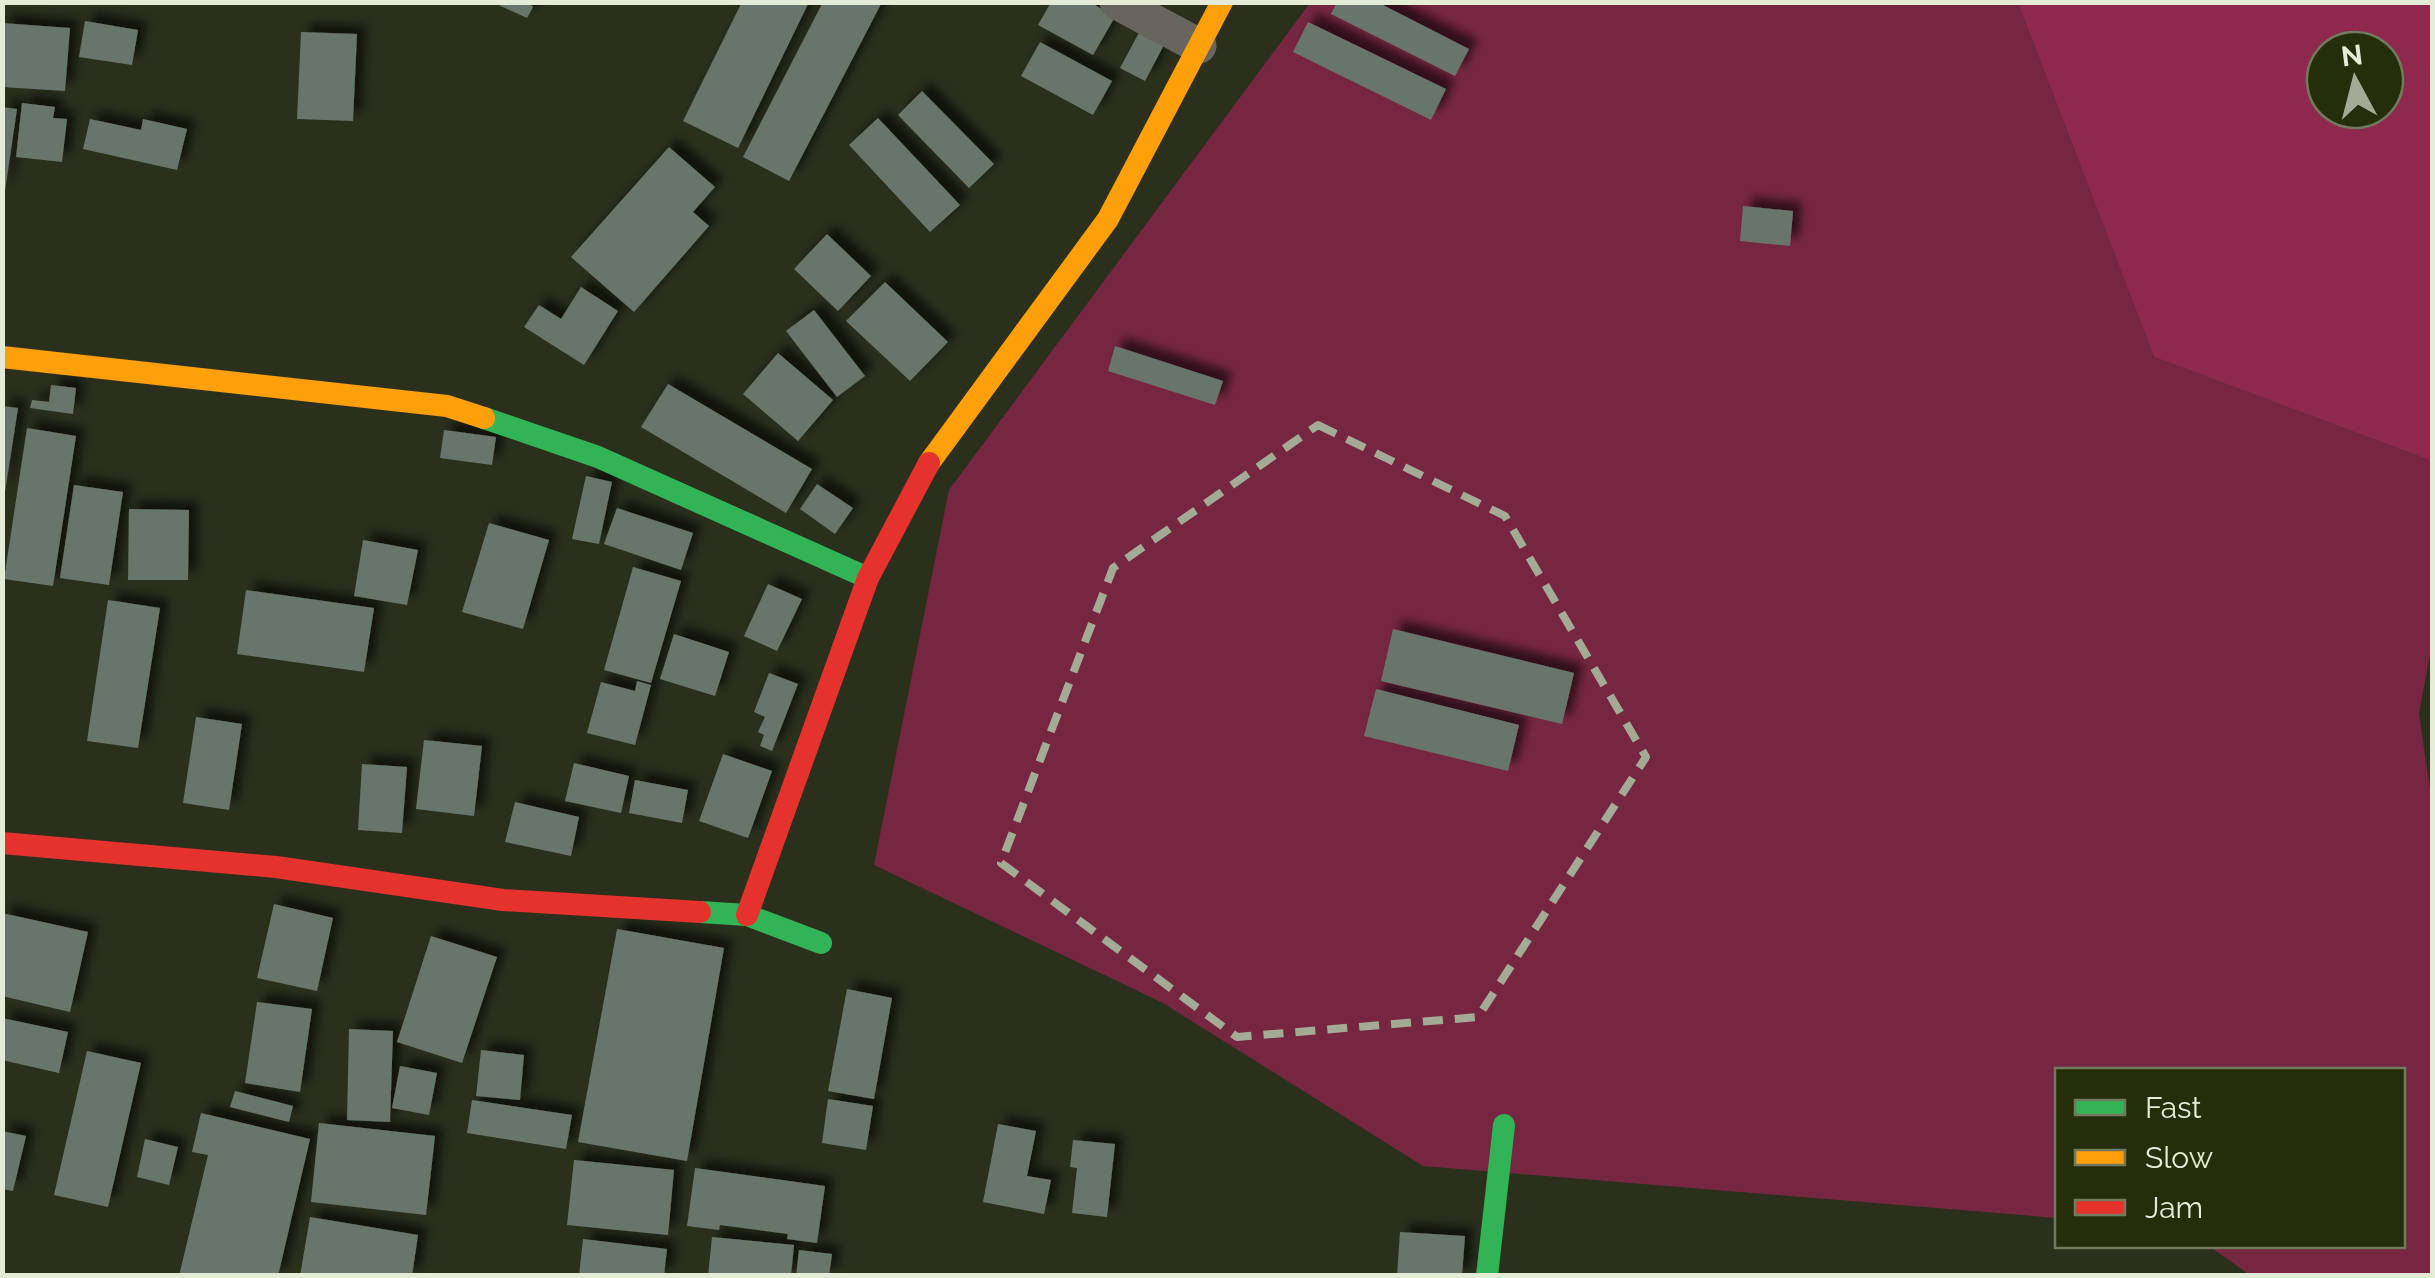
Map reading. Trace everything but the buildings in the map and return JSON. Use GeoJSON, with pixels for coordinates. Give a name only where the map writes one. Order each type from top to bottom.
{"type":"FeatureCollection","features":[{"type":"Feature","properties":{"kind":"street"},"geometry":{"type":"LineString","coordinates":[[1117,2],[1199,46]]}},
{"type":"Feature","properties":{"kind":"street"},"geometry":{"type":"LineString","coordinates":[[747,916],[868,578],[921,473],[1108,218],[1222,2]]}},
{"type":"Feature","properties":{"kind":"street"},"geometry":{"type":"LineString","coordinates":[[2,357],[448,406],[598,456],[868,578]]}},
{"type":"Feature","properties":{"kind":"street"},"geometry":{"type":"LineString","coordinates":[[2,843],[276,867],[502,900],[747,916],[821,943]]}},
{"type":"Feature","properties":{"kind":"street"},"geometry":{"type":"LineString","coordinates":[[1488,1276],[1504,1126]]}},
{"type":"Feature","properties":{"kind":"highlighted area"},"geometry":{"type":"Polygon","coordinates":[[[1318,425],[1505,516],[1646,757],[1478,1017],[1237,1037],[1001,863],[1113,568],[1318,425]]]}},
{"type":"Feature","properties":{"kind":"shaded area"},"geometry":{"type":"Polygon","coordinates":[[[1310,3],[2018,3],[2154,357],[2432,461],[2432,643],[2419,714],[2432,803],[2432,1275],[2250,1275],[2212,1248],[2405,1248],[2405,1068],[2055,1068],[2055,1218],[1423,1166],[1163,1003],[874,865],[949,490],[1310,3]]]}},
{"type":"Feature","properties":{"kind":"shaded area"},"geometry":{"type":"Polygon","coordinates":[[[2018,3],[2432,3],[2432,461],[2154,357],[2018,3]]]}},
{"type":"Feature","properties":{"kind":"traffic: fast"},"geometry":{"type":"LineString","coordinates":[[484,418],[598,457],[868,578]]}},
{"type":"Feature","properties":{"kind":"traffic: fast"},"geometry":{"type":"LineString","coordinates":[[700,912],[747,915],[821,943]]}},
{"type":"Feature","properties":{"kind":"traffic: fast"},"geometry":{"type":"LineString","coordinates":[[1487,1276],[1504,1125]]}},
{"type":"Feature","properties":{"kind":"traffic: slow"},"geometry":{"type":"LineString","coordinates":[[929,463],[1108,219],[1222,2]]}},
{"type":"Feature","properties":{"kind":"traffic: slow"},"geometry":{"type":"LineString","coordinates":[[2,357],[447,406],[484,418]]}},
{"type":"Feature","properties":{"kind":"traffic: jam"},"geometry":{"type":"LineString","coordinates":[[747,915],[868,578],[929,463]]}},
{"type":"Feature","properties":{"kind":"traffic: jam"},"geometry":{"type":"LineString","coordinates":[[2,843],[276,867],[503,900],[700,912]]}}]}
